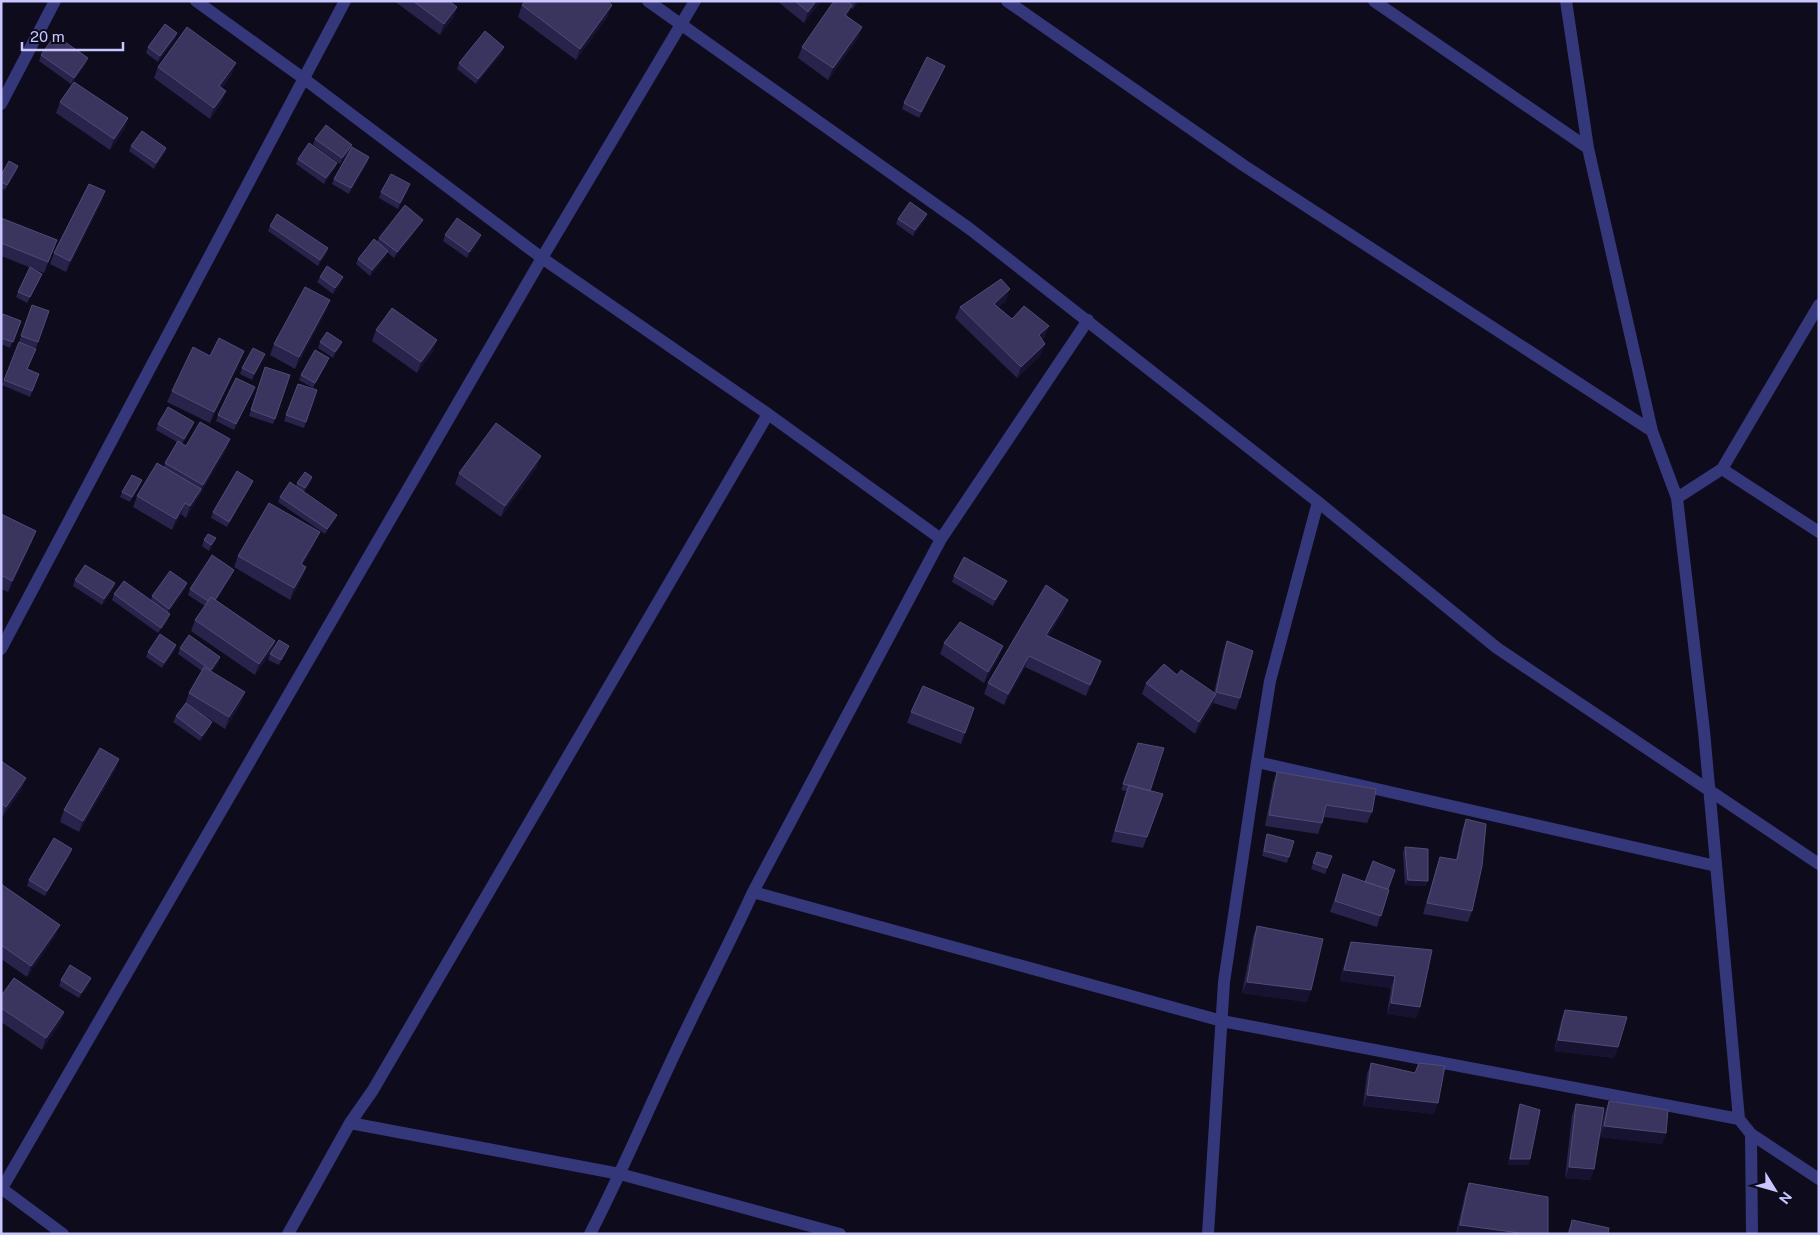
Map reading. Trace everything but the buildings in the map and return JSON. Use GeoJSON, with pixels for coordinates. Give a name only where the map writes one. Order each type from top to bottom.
{"type":"FeatureCollection","features":[{"type":"Feature","properties":{"kind":"street"},"geometry":{"type":"LineString","coordinates":[[1,104],[55,1]]}},
{"type":"Feature","properties":{"kind":"street"},"geometry":{"type":"LineString","coordinates":[[196,1],[303,78],[542,258],[768,414],[941,539]]}},
{"type":"Feature","properties":{"kind":"street"},"geometry":{"type":"LineString","coordinates":[[1,649],[345,1]]}},
{"type":"Feature","properties":{"kind":"street"},"geometry":{"type":"LineString","coordinates":[[648,1],[970,229],[1318,502],[1497,648],[1819,864]]}},
{"type":"Feature","properties":{"kind":"street"},"geometry":{"type":"LineString","coordinates":[[63,1234],[2,1189],[542,258],[695,1]]}},
{"type":"Feature","properties":{"kind":"street"},"geometry":{"type":"LineString","coordinates":[[1007,1],[1243,165],[1652,431]]}},
{"type":"Feature","properties":{"kind":"street"},"geometry":{"type":"LineString","coordinates":[[1374,1],[1588,148]]}},
{"type":"Feature","properties":{"kind":"street"},"geometry":{"type":"LineString","coordinates":[[1566,1],[1588,148],[1652,431],[1677,498],[1710,791],[1739,1118],[1751,1134],[1819,1179]]}},
{"type":"Feature","properties":{"kind":"street"},"geometry":{"type":"LineString","coordinates":[[1677,498],[1722,468],[1819,305]]}},
{"type":"Feature","properties":{"kind":"street"},"geometry":{"type":"LineString","coordinates":[[590,1234],[753,892],[941,539],[1088,320]]}},
{"type":"Feature","properties":{"kind":"street"},"geometry":{"type":"LineString","coordinates":[[288,1234],[350,1124],[373,1090],[768,414]]}},
{"type":"Feature","properties":{"kind":"street"},"geometry":{"type":"LineString","coordinates":[[1722,468],[1819,532]]}},
{"type":"Feature","properties":{"kind":"street"},"geometry":{"type":"LineString","coordinates":[[1208,1234],[1224,982],[1257,762],[1270,681],[1318,502]]}},
{"type":"Feature","properties":{"kind":"street"},"geometry":{"type":"LineString","coordinates":[[1257,762],[1716,866]]}},
{"type":"Feature","properties":{"kind":"street"},"geometry":{"type":"LineString","coordinates":[[753,892],[1222,1021],[1739,1118]]}},
{"type":"Feature","properties":{"kind":"street"},"geometry":{"type":"LineString","coordinates":[[350,1124],[620,1174],[840,1234]]}},
{"type":"Feature","properties":{"kind":"street"},"geometry":{"type":"LineString","coordinates":[[1751,1134],[1752,1234]]}}]}
